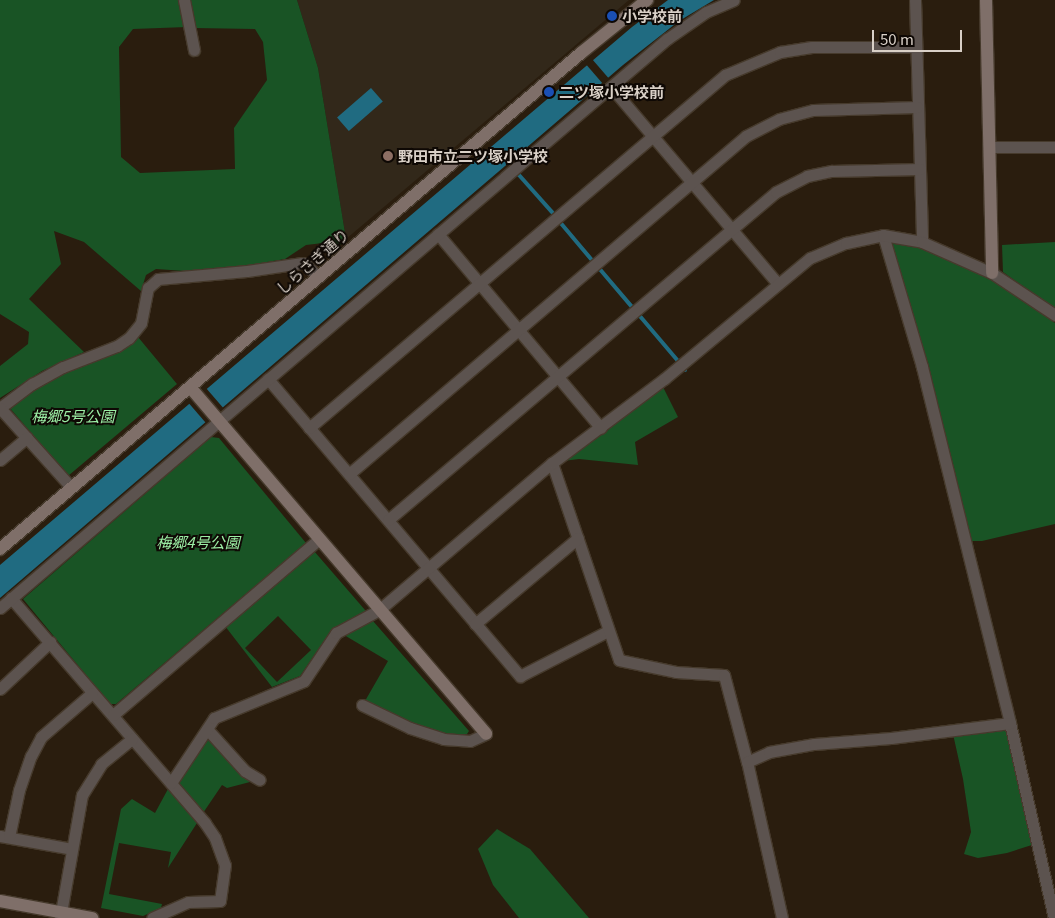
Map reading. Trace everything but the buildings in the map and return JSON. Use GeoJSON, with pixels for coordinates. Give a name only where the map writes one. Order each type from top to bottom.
{"type":"FeatureCollection","features":[{"type":"Feature","properties":{"kind":"street"},"geometry":{"type":"LineString","coordinates":[[184,0],[194,50]]}},
{"type":"Feature","properties":{"kind":"street","name":"しらさぎ通り"},"geometry":{"type":"LineString","coordinates":[[0,549],[71,487],[193,392],[318,277],[647,0]]}},
{"type":"Feature","properties":{"kind":"street"},"geometry":{"type":"LineString","coordinates":[[0,608],[216,419],[268,379],[611,87],[688,24],[706,12],[734,0]]}},
{"type":"Feature","properties":{"kind":"street"},"geometry":{"type":"LineString","coordinates":[[915,0],[922,242]]}},
{"type":"Feature","properties":{"kind":"street"},"geometry":{"type":"LineString","coordinates":[[986,0],[992,273]]}},
{"type":"Feature","properties":{"kind":"street"},"geometry":{"type":"LineString","coordinates":[[309,428],[479,282],[725,76],[780,52],[812,47],[915,47]]}},
{"type":"Feature","properties":{"kind":"street"},"geometry":{"type":"LineString","coordinates":[[611,87],[777,283]]}},
{"type":"Feature","properties":{"kind":"street"},"geometry":{"type":"LineString","coordinates":[[349,474],[746,136],[779,119],[814,110],[917,107]]}},
{"type":"Feature","properties":{"kind":"street"},"geometry":{"type":"LineString","coordinates":[[990,147],[1055,147]]}},
{"type":"Feature","properties":{"kind":"street"},"geometry":{"type":"LineString","coordinates":[[388,520],[776,192],[807,176],[831,171],[920,169]]}},
{"type":"Feature","properties":{"kind":"street"},"geometry":{"type":"LineString","coordinates":[[438,234],[601,428]]}},
{"type":"Feature","properties":{"kind":"street"},"geometry":{"type":"LineString","coordinates":[[170,783],[214,718],[304,681],[336,633],[379,610],[552,463],[601,428],[711,341],[777,283],[810,258],[825,250],[864,238],[883,235],[922,242],[992,273],[1055,315]]}},
{"type":"Feature","properties":{"kind":"street"},"geometry":{"type":"LineString","coordinates":[[883,235],[922,367],[1010,723],[1054,918]]}},
{"type":"Feature","properties":{"kind":"street"},"geometry":{"type":"LineString","coordinates":[[71,487],[0,408],[32,384],[63,367],[118,346],[129,338],[142,323],[148,288],[158,279],[247,271],[302,263],[306,264],[318,277]]}},
{"type":"Feature","properties":{"kind":"street"},"geometry":{"type":"LineString","coordinates":[[268,379],[388,520],[427,569],[520,676],[608,630]]}},
{"type":"Feature","properties":{"kind":"street"},"geometry":{"type":"LineString","coordinates":[[193,392],[486,734],[470,741],[443,739],[410,728],[362,705]]}},
{"type":"Feature","properties":{"kind":"street"},"geometry":{"type":"LineString","coordinates":[[0,460],[27,437]]}},
{"type":"Feature","properties":{"kind":"street"},"geometry":{"type":"LineString","coordinates":[[552,463],[619,660],[676,672],[724,675],[747,762],[782,918]]}},
{"type":"Feature","properties":{"kind":"street"},"geometry":{"type":"LineString","coordinates":[[475,624],[578,538]]}},
{"type":"Feature","properties":{"kind":"street"},"geometry":{"type":"LineString","coordinates":[[113,715],[319,540]]}},
{"type":"Feature","properties":{"kind":"street"},"geometry":{"type":"LineString","coordinates":[[11,598],[113,715],[215,838],[225,865],[220,901],[188,902],[152,918]]}},
{"type":"Feature","properties":{"kind":"street"},"geometry":{"type":"LineString","coordinates":[[0,690],[50,642]]}},
{"type":"Feature","properties":{"kind":"street"},"geometry":{"type":"LineString","coordinates":[[72,849],[5,836],[31,756],[41,737],[92,692]]}},
{"type":"Feature","properties":{"kind":"street"},"geometry":{"type":"LineString","coordinates":[[747,762],[769,752],[814,744],[891,738],[1010,723]]}},
{"type":"Feature","properties":{"kind":"street"},"geometry":{"type":"LineString","coordinates":[[207,729],[245,771],[260,780]]}},
{"type":"Feature","properties":{"kind":"street"},"geometry":{"type":"LineString","coordinates":[[60,915],[82,794],[90,779],[102,764],[132,739]]}},
{"type":"Feature","properties":{"kind":"street"},"geometry":{"type":"LineString","coordinates":[[0,901],[60,915],[92,918]]}},
{"type":"Feature","properties":{"kind":"shaded area","name":"野田市立二ツ塚小学校"},"geometry":{"type":"Polygon","coordinates":[[[297,0],[629,0],[346,239],[318,68],[297,0]]]}},
{"type":"Feature","properties":{"kind":"green space"},"geometry":{"type":"Polygon","coordinates":[[[0,0],[180,0],[187,27],[133,29],[119,47],[121,157],[140,173],[235,169],[234,128],[267,80],[263,42],[255,29],[194,28],[188,0],[297,0],[318,68],[346,239],[340,245],[323,243],[306,245],[285,259],[238,267],[185,271],[156,269],[146,275],[141,291],[84,242],[54,231],[61,264],[29,299],[84,352],[42,371],[0,398],[0,366],[28,344],[29,332],[0,314],[0,0]]]}},
{"type":"Feature","properties":{"kind":"green space"},"geometry":{"type":"Polygon","coordinates":[[[888,241],[907,243],[952,258],[981,272],[1055,323],[1055,524],[982,541],[970,541],[924,350],[888,241]]]}},
{"type":"Feature","properties":{"kind":"green space"},"geometry":{"type":"Polygon","coordinates":[[[1055,242],[1055,309],[1003,272],[1002,245],[1055,242]]]}},
{"type":"Feature","properties":{"kind":"green space","name":"梅郷5号公園"},"geometry":{"type":"Polygon","coordinates":[[[138,337],[177,384],[68,476],[9,407],[40,385],[75,368],[120,351],[138,337]]]}},
{"type":"Feature","properties":{"kind":"green space"},"geometry":{"type":"Polygon","coordinates":[[[663,387],[678,417],[635,442],[638,465],[579,459],[563,461],[663,387]]]}},
{"type":"Feature","properties":{"kind":"green space","name":"梅郷4号公園"},"geometry":{"type":"Polygon","coordinates":[[[211,437],[219,438],[306,543],[116,704],[110,704],[23,599],[211,437]]]}},
{"type":"Feature","properties":{"kind":"green space"},"geometry":{"type":"Polygon","coordinates":[[[314,551],[365,610],[365,613],[332,629],[300,676],[272,687],[225,626],[314,551]],[[278,616],[245,648],[277,682],[311,650],[278,616]]]}},
{"type":"Feature","properties":{"kind":"green space"},"geometry":{"type":"Polygon","coordinates":[[[373,621],[469,731],[467,734],[447,734],[420,726],[365,701],[388,661],[344,635],[373,621]]]}},
{"type":"Feature","properties":{"kind":"green space"},"geometry":{"type":"Polygon","coordinates":[[[1005,727],[1035,844],[1007,853],[978,858],[964,854],[971,832],[963,779],[953,734],[1005,727]]]}},
{"type":"Feature","properties":{"kind":"green space"},"geometry":{"type":"Polygon","coordinates":[[[207,739],[210,739],[250,782],[227,788],[222,785],[203,813],[177,780],[207,739]]]}},
{"type":"Feature","properties":{"kind":"green space"},"geometry":{"type":"Polygon","coordinates":[[[168,789],[197,823],[168,868],[171,852],[119,843],[109,894],[162,904],[161,908],[143,916],[101,908],[121,809],[132,799],[155,813],[168,789]]]}},
{"type":"Feature","properties":{"kind":"green space"},"geometry":{"type":"Polygon","coordinates":[[[497,829],[530,849],[589,918],[519,918],[493,885],[478,849],[497,829]]]}},
{"type":"Feature","properties":{"kind":"water"},"geometry":{"type":"Polygon","coordinates":[[[668,0],[714,0],[679,21],[623,65],[0,598],[0,565],[632,27],[668,0]]]}},
{"type":"Feature","properties":{"kind":"water"},"geometry":{"type":"Polygon","coordinates":[[[371,88],[383,102],[349,131],[337,118],[371,88]]]}},
{"type":"Feature","properties":{"kind":"pier"},"geometry":{"type":"Polygon","coordinates":[[[592,59],[610,80],[604,85],[586,64],[592,59]]]}},
{"type":"Feature","properties":{"kind":"pier"},"geometry":{"type":"Polygon","coordinates":[[[206,388],[224,409],[207,424],[189,403],[206,388]]]}},
{"type":"Feature","properties":{"kind":"waterway"},"geometry":{"type":"LineString","coordinates":[[519,175],[552,212]]}},
{"type":"Feature","properties":{"kind":"waterway"},"geometry":{"type":"LineString","coordinates":[[559,221],[591,259]]}},
{"type":"Feature","properties":{"kind":"waterway"},"geometry":{"type":"LineString","coordinates":[[598,267],[632,307]]}},
{"type":"Feature","properties":{"kind":"waterway"},"geometry":{"type":"LineString","coordinates":[[639,315],[678,361]]}},
{"type":"Feature","properties":{"kind":"place","name":"小学校前"},"geometry":{"type":"Point","coordinates":[612,16]}},
{"type":"Feature","properties":{"kind":"place","name":"二ツ塚小学校前"},"geometry":{"type":"Point","coordinates":[549,92]}},
{"type":"Feature","properties":{"kind":"place","name":"野田市立二ツ塚小学校"},"geometry":{"type":"Point","coordinates":[388,156]}}]}
